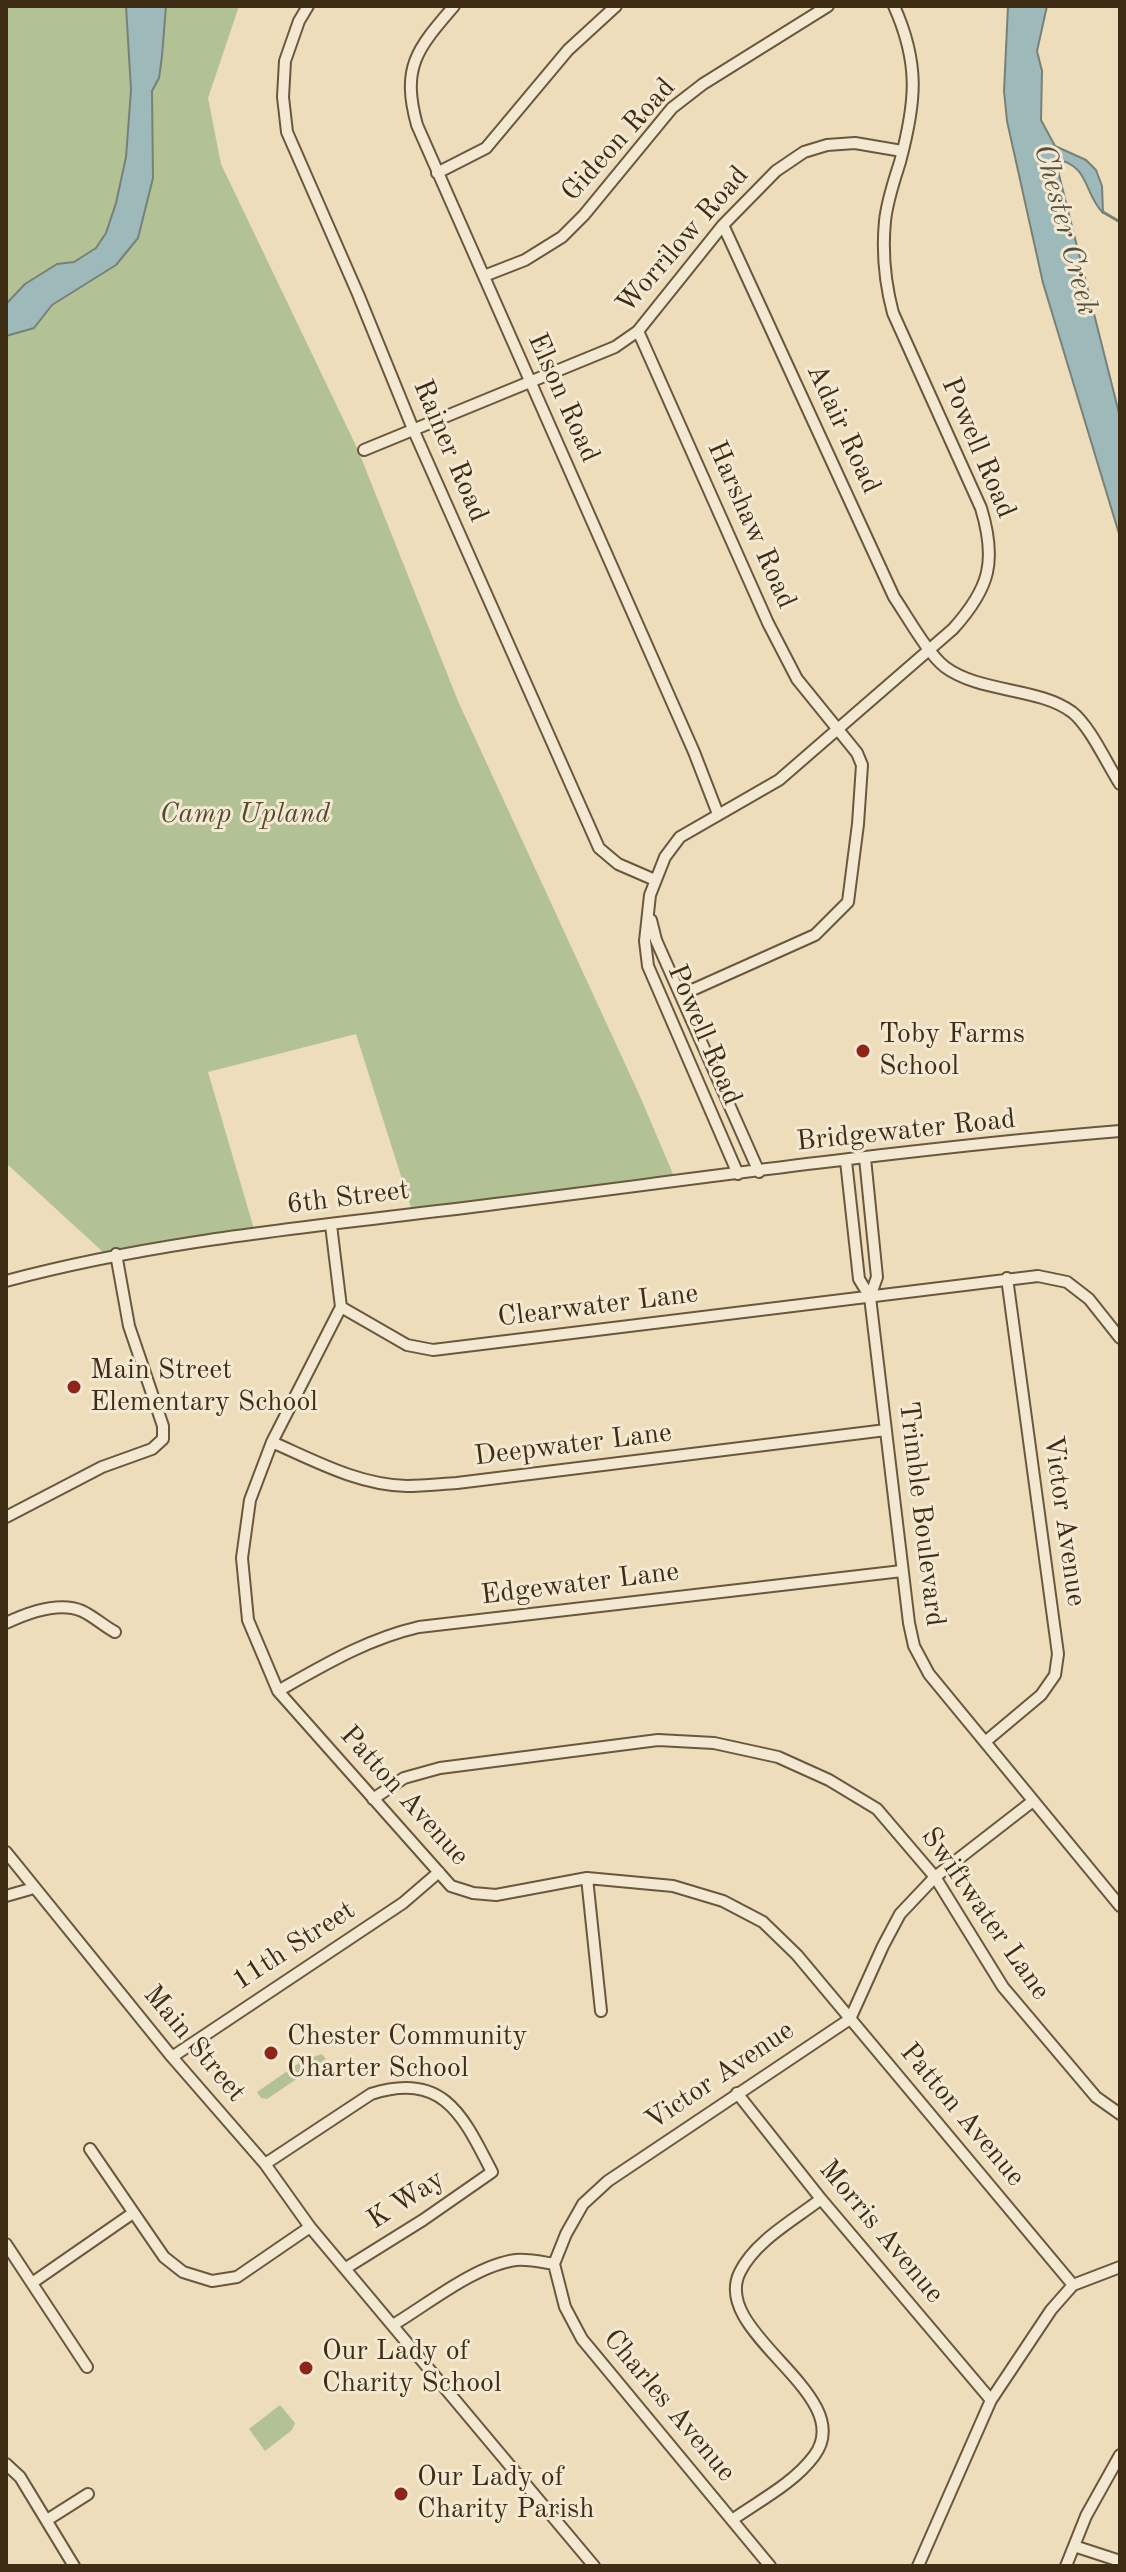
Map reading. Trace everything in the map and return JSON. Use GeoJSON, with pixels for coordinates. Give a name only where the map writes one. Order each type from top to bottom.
{"type":"FeatureCollection","features":[{"type":"Feature","properties":{"kind":"street","name":"Rainer Road"},"geometry":{"type":"LineString","coordinates":[[308,6],[299,21],[285,61],[282,79],[287,132],[413,429],[599,848],[618,864],[655,880]]}},
{"type":"Feature","properties":{"kind":"street","name":"Elson Road"},"geometry":{"type":"LineString","coordinates":[[454,6],[415,58],[410,81],[417,125],[688,738],[718,814]]}},
{"type":"Feature","properties":{"kind":"street"},"geometry":{"type":"LineString","coordinates":[[437,173],[486,148],[568,50],[616,6]]}},
{"type":"Feature","properties":{"kind":"street","name":"Gideon Road"},"geometry":{"type":"LineString","coordinates":[[484,276],[525,260],[562,237],[672,108],[703,84],[828,6]]}},
{"type":"Feature","properties":{"kind":"street","name":"Powell Road"},"geometry":{"type":"LineString","coordinates":[[738,1174],[648,966],[645,941],[655,880],[665,857],[680,837],[779,780],[953,629],[971,609],[983,588],[989,566],[990,537],[981,508],[893,313],[885,280],[885,223],[913,103],[914,72],[908,36],[894,6]]}},
{"type":"Feature","properties":{"kind":"street","name":"Worrilow Road"},"geometry":{"type":"LineString","coordinates":[[364,450],[615,347],[638,331],[723,225],[776,171],[804,152],[827,145],[855,143],[902,151]]}},
{"type":"Feature","properties":{"kind":"street","name":"Adair Road"},"geometry":{"type":"LineString","coordinates":[[723,225],[894,597],[929,648],[942,665],[961,678],[1056,704],[1073,713],[1120,784]]}},
{"type":"Feature","properties":{"kind":"street","name":"Harshaw Road"},"geometry":{"type":"LineString","coordinates":[[638,331],[768,623],[797,679],[857,753],[862,765],[848,902],[815,935],[681,995]]}},
{"type":"Feature","properties":{"kind":"street","name":"Powell Road"},"geometry":{"type":"LineString","coordinates":[[648,910],[656,940],[759,1172]]}},
{"type":"Feature","properties":{"kind":"street","name":"Bridgewater Road"},"geometry":{"type":"LineString","coordinates":[[698,1179],[1120,1131]]}},
{"type":"Feature","properties":{"kind":"street","name":"Trimble Boulevard"},"geometry":{"type":"LineString","coordinates":[[865,1158],[877,1277],[870,1297]]}},
{"type":"Feature","properties":{"kind":"street","name":"Trimble Boulevard"},"geometry":{"type":"LineString","coordinates":[[846,1161],[859,1279],[870,1297],[902,1571],[914,1646],[929,1674],[1120,1906]]}},
{"type":"Feature","properties":{"kind":"street","name":"6th Street"},"geometry":{"type":"LineString","coordinates":[[6,1281],[116,1254],[698,1179]]}},
{"type":"Feature","properties":{"kind":"street"},"geometry":{"type":"LineString","coordinates":[[331,1225],[341,1307]]}},
{"type":"Feature","properties":{"kind":"street"},"geometry":{"type":"LineString","coordinates":[[6,1517],[102,1467],[152,1449],[163,1439],[163,1426],[129,1326],[116,1254]]}},
{"type":"Feature","properties":{"kind":"street","name":"Clearwater Lane"},"geometry":{"type":"LineString","coordinates":[[341,1307],[407,1345],[433,1350],[1038,1276],[1067,1282],[1089,1299],[1120,1338]]}},
{"type":"Feature","properties":{"kind":"street","name":"Victor Avenue"},"geometry":{"type":"LineString","coordinates":[[985,1742],[1041,1695],[1055,1675],[1058,1654],[1007,1278]]}},
{"type":"Feature","properties":{"kind":"street","name":"Patton Avenue"},"geometry":{"type":"LineString","coordinates":[[341,1307],[272,1442],[250,1500],[242,1558],[248,1620],[278,1691],[451,1886],[473,1893],[496,1895],[587,1878],[673,1886],[723,1901],[763,1922],[797,1955],[1073,2285]]}},
{"type":"Feature","properties":{"kind":"street","name":"Deepwater Lane"},"geometry":{"type":"LineString","coordinates":[[272,1442],[336,1470],[405,1486],[457,1483],[886,1430]]}},
{"type":"Feature","properties":{"kind":"street","name":"Edgewater Lane"},"geometry":{"type":"LineString","coordinates":[[278,1691],[348,1650],[387,1634],[419,1627],[902,1571]]}},
{"type":"Feature","properties":{"kind":"street"},"geometry":{"type":"LineString","coordinates":[[6,1623],[28,1613],[53,1609],[80,1610],[115,1632]]}},
{"type":"Feature","properties":{"kind":"street","name":"Swiftwater Lane"},"geometry":{"type":"LineString","coordinates":[[373,1799],[404,1778],[440,1768],[658,1740],[714,1743],[778,1757],[841,1787],[877,1809],[935,1877],[1003,1987],[1096,2097],[1120,2114]]}},
{"type":"Feature","properties":{"kind":"street"},"geometry":{"type":"LineString","coordinates":[[850,2019],[900,1914],[935,1877],[1033,1801]]}},
{"type":"Feature","properties":{"kind":"street","name":"Main Street"},"geometry":{"type":"LineString","coordinates":[[6,1852],[172,2057],[265,2164],[310,2227],[594,2566]]}},
{"type":"Feature","properties":{"kind":"street","name":"11th Street"},"geometry":{"type":"LineString","coordinates":[[172,2057],[403,1903],[439,1872]]}},
{"type":"Feature","properties":{"kind":"street"},"geometry":{"type":"LineString","coordinates":[[587,1878],[601,2011]]}},
{"type":"Feature","properties":{"kind":"street"},"geometry":{"type":"LineString","coordinates":[[6,1896],[34,1888]]}},
{"type":"Feature","properties":{"kind":"street","name":"Victor Avenue"},"geometry":{"type":"LineString","coordinates":[[554,2264],[583,2204],[608,2181],[850,2019]]}},
{"type":"Feature","properties":{"kind":"street","name":"K Way"},"geometry":{"type":"LineString","coordinates":[[265,2164],[371,2094],[389,2089],[415,2088],[437,2093],[466,2122],[492,2172],[346,2268]]}},
{"type":"Feature","properties":{"kind":"street","name":"Morris Avenue"},"geometry":{"type":"LineString","coordinates":[[737,2093],[821,2199],[991,2400]]}},
{"type":"Feature","properties":{"kind":"street"},"geometry":{"type":"LineString","coordinates":[[90,2149],[164,2257],[183,2272],[212,2281],[237,2277],[310,2227]]}},
{"type":"Feature","properties":{"kind":"street"},"geometry":{"type":"LineString","coordinates":[[732,2520],[798,2473],[816,2454],[823,2430],[812,2398],[747,2322],[736,2299],[738,2275],[752,2253],[821,2199]]}},
{"type":"Feature","properties":{"kind":"street"},"geometry":{"type":"LineString","coordinates":[[32,2283],[133,2213]]}},
{"type":"Feature","properties":{"kind":"street"},"geometry":{"type":"LineString","coordinates":[[6,2244],[87,2367]]}},
{"type":"Feature","properties":{"kind":"street"},"geometry":{"type":"LineString","coordinates":[[393,2325],[472,2276],[501,2263],[519,2259],[554,2264]]}},
{"type":"Feature","properties":{"kind":"street","name":"Charles Avenue"},"geometry":{"type":"LineString","coordinates":[[554,2264],[565,2307],[582,2339],[770,2566]]}},
{"type":"Feature","properties":{"kind":"street"},"geometry":{"type":"LineString","coordinates":[[918,2566],[991,2400],[1051,2310],[1073,2285],[1120,2267]]}},
{"type":"Feature","properties":{"kind":"street"},"geometry":{"type":"LineString","coordinates":[[1066,2566],[1086,2516],[1120,2455]]}},
{"type":"Feature","properties":{"kind":"street"},"geometry":{"type":"LineString","coordinates":[[6,2464],[20,2477],[74,2566]]}},
{"type":"Feature","properties":{"kind":"street"},"geometry":{"type":"LineString","coordinates":[[47,2520],[88,2494]]}},
{"type":"Feature","properties":{"kind":"street"},"geometry":{"type":"LineString","coordinates":[[1074,2546],[1120,2561]]}},
{"type":"Feature","properties":{"kind":"green space","name":"Camp Upland"},"geometry":{"type":"Polygon","coordinates":[[[6,6],[239,6],[208,98],[221,164],[358,450],[458,701],[676,1181],[413,1214],[356,1034],[208,1072],[256,1236],[103,1252],[6,1163],[6,6]]]}},
{"type":"Feature","properties":{"kind":"green space"},"geometry":{"type":"Polygon","coordinates":[[[322,2054],[326,2059],[267,2099],[261,2098],[257,2092],[302,2061],[322,2054]]]}},
{"type":"Feature","properties":{"kind":"green space"},"geometry":{"type":"Polygon","coordinates":[[[280,2405],[295,2423],[292,2430],[265,2451],[249,2429],[280,2405]]]}},
{"type":"Feature","properties":{"kind":"water"},"geometry":{"type":"Polygon","coordinates":[[[126,6],[166,6],[159,78],[152,91],[153,178],[138,238],[116,265],[52,305],[34,328],[6,336],[6,304],[25,284],[57,264],[74,262],[96,248],[106,233],[126,157],[131,90],[126,6]]]}},
{"type":"Feature","properties":{"kind":"water","name":"Chester Creek"},"geometry":{"type":"Polygon","coordinates":[[[1008,6],[1047,6],[1037,51],[1042,71],[1041,120],[1055,146],[1086,160],[1096,170],[1102,186],[1103,213],[1080,173],[1066,162],[1055,159],[1120,417],[1120,537],[1043,283],[1007,121],[1004,91],[1008,6]]]}},
{"type":"Feature","properties":{"kind":"waterway"},"geometry":{"type":"LineString","coordinates":[[1103,212],[1120,222]]}},
{"type":"Feature","properties":{"kind":"place","name":"Toby Farms School"},"geometry":{"type":"Point","coordinates":[863,1051]}},
{"type":"Feature","properties":{"kind":"place","name":"Main Street Elementary School"},"geometry":{"type":"Point","coordinates":[74,1387]}},
{"type":"Feature","properties":{"kind":"place","name":"Chester Community Charter School"},"geometry":{"type":"Point","coordinates":[271,2053]}},
{"type":"Feature","properties":{"kind":"place","name":"Our Lady of Charity School"},"geometry":{"type":"Point","coordinates":[306,2368]}},
{"type":"Feature","properties":{"kind":"place","name":"Our Lady of Charity Parish"},"geometry":{"type":"Point","coordinates":[401,2494]}}]}
